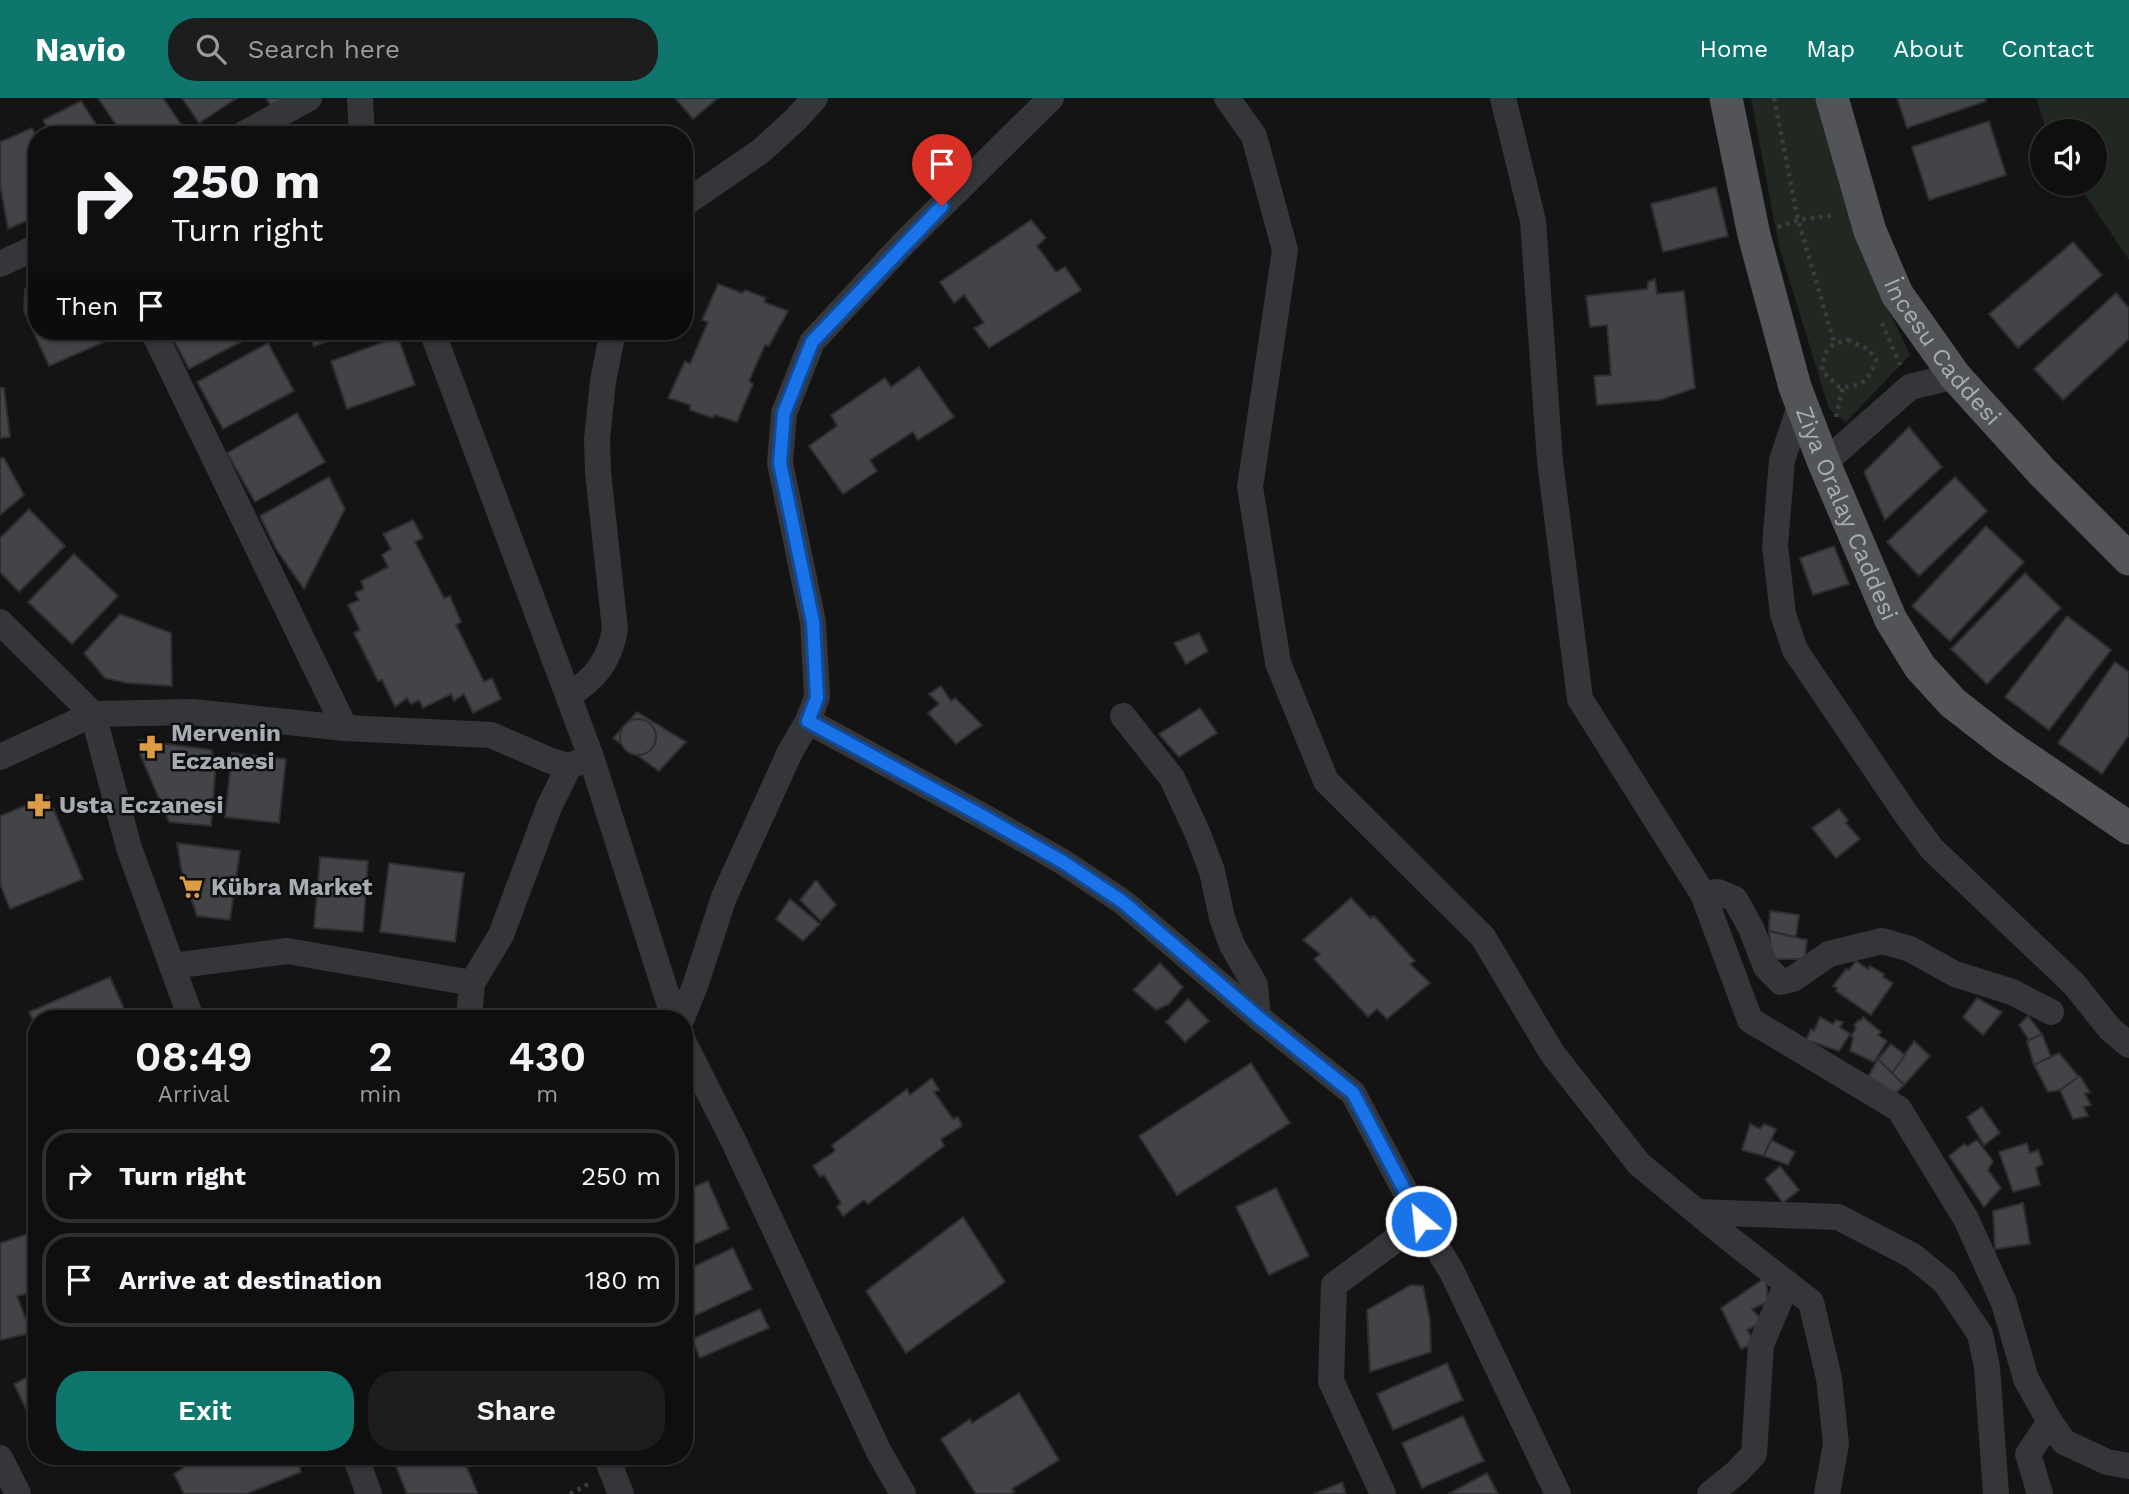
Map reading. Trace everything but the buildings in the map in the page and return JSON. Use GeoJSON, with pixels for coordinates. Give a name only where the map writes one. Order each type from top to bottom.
{"type":"FeatureCollection","features":[{"type":"Feature","properties":{"kind":"main road","name":"Ziya Oralay Caddesi"},"geometry":{"type":"LineString","coordinates":[[1726,98],[1754,235],[1801,403],[1891,620],[1920,667],[1953,703],[2007,744],[2129,828]]}},
{"type":"Feature","properties":{"kind":"main road","name":"İncesu Caddesi"},"geometry":{"type":"LineString","coordinates":[[1832,98],[1870,231],[1897,294],[1955,376],[2025,455],[2129,559]]}},
{"type":"Feature","properties":{"kind":"street"},"geometry":{"type":"LineString","coordinates":[[258,126],[309,98]]}},
{"type":"Feature","properties":{"kind":"street"},"geometry":{"type":"LineString","coordinates":[[360,98],[362,126]]}},
{"type":"Feature","properties":{"kind":"street"},"geometry":{"type":"LineString","coordinates":[[693,198],[761,151],[816,98]]}},
{"type":"Feature","properties":{"kind":"street"},"geometry":{"type":"LineString","coordinates":[[685,1010],[724,897],[817,698],[813,622],[780,463],[784,413],[812,342],[905,242],[1051,98]]}},
{"type":"Feature","properties":{"kind":"street"},"geometry":{"type":"LineString","coordinates":[[1227,98],[1254,136],[1285,250],[1250,487],[1278,663],[1326,780],[1483,937],[1552,1053],[1639,1164],[1811,1302],[1829,1378],[1836,1444],[1827,1494]]}},
{"type":"Feature","properties":{"kind":"street"},"geometry":{"type":"LineString","coordinates":[[1503,98],[1533,221],[1550,461],[1580,699],[1703,894],[1750,1020],[1899,1109],[1966,1219],[2004,1303],[2026,1379],[2050,1422],[2064,1442],[2106,1462],[2129,1466]]}},
{"type":"Feature","properties":{"kind":"street"},"geometry":{"type":"LineString","coordinates":[[0,264],[28,251]]}},
{"type":"Feature","properties":{"kind":"street"},"geometry":{"type":"LineString","coordinates":[[157,340],[345,728]]}},
{"type":"Feature","properties":{"kind":"street"},"geometry":{"type":"LineString","coordinates":[[435,340],[568,695],[580,762],[671,1010]]}},
{"type":"Feature","properties":{"kind":"street"},"geometry":{"type":"LineString","coordinates":[[568,695],[588,682],[603,665],[609,654],[615,629],[597,440],[603,381],[611,340]]}},
{"type":"Feature","properties":{"kind":"street"},"geometry":{"type":"LineString","coordinates":[[1824,463],[1910,387],[1955,376]]}},
{"type":"Feature","properties":{"kind":"street"},"geometry":{"type":"LineString","coordinates":[[1801,403],[1782,460],[1775,546],[1783,614],[1795,650],[1932,849],[2074,984],[2110,1029],[2129,1045]]}},
{"type":"Feature","properties":{"kind":"street"},"geometry":{"type":"LineString","coordinates":[[0,622],[93,714],[128,848],[188,1010]]}},
{"type":"Feature","properties":{"kind":"street"},"geometry":{"type":"LineString","coordinates":[[0,757],[93,714],[192,712],[345,728],[491,735],[551,761],[580,762]]}},
{"type":"Feature","properties":{"kind":"street"},"geometry":{"type":"LineString","coordinates":[[1123,716],[1172,779],[1198,832],[1212,871],[1222,918],[1255,985],[1258,1017]]}},
{"type":"Feature","properties":{"kind":"street"},"geometry":{"type":"LineString","coordinates":[[808,721],[1063,862],[1123,902],[1258,1017],[1353,1093],[1421,1221],[1452,1272],[1558,1494]]}},
{"type":"Feature","properties":{"kind":"street"},"geometry":{"type":"LineString","coordinates":[[470,1010],[472,982],[501,935],[549,807],[580,762]]}},
{"type":"Feature","properties":{"kind":"street"},"geometry":{"type":"LineString","coordinates":[[1703,894],[1718,892],[1735,899],[1751,928],[1766,967],[1781,982],[1793,979],[1829,954],[1882,941],[1910,949],[1955,974],[2012,992],[2051,1012]]}},
{"type":"Feature","properties":{"kind":"street"},"geometry":{"type":"LineString","coordinates":[[172,966],[288,951],[472,982]]}},
{"type":"Feature","properties":{"kind":"street"},"geometry":{"type":"LineString","coordinates":[[693,1061],[734,1142],[879,1452],[903,1494]]}},
{"type":"Feature","properties":{"kind":"street"},"geometry":{"type":"LineString","coordinates":[[1697,1212],[1838,1217],[1913,1256],[1945,1282],[1980,1335],[1987,1367],[1996,1494]]}},
{"type":"Feature","properties":{"kind":"street"},"geometry":{"type":"LineString","coordinates":[[1383,1494],[1331,1381],[1334,1285],[1421,1221]]}},
{"type":"Feature","properties":{"kind":"street"},"geometry":{"type":"LineString","coordinates":[[1710,1494],[1754,1454],[1761,1345],[1787,1283]]}},
{"type":"Feature","properties":{"kind":"street"},"geometry":{"type":"LineString","coordinates":[[2040,1494],[2028,1454],[2050,1422]]}},
{"type":"Feature","properties":{"kind":"street"},"geometry":{"type":"LineString","coordinates":[[0,1458],[18,1494]]}},
{"type":"Feature","properties":{"kind":"street"},"geometry":{"type":"LineString","coordinates":[[358,1465],[369,1494]]}},
{"type":"Feature","properties":{"kind":"street"},"geometry":{"type":"LineString","coordinates":[[610,1465],[621,1494]]}},
{"type":"Feature","properties":{"kind":"path"},"geometry":{"type":"LineString","coordinates":[[1774,98],[1798,220],[1834,342]]}},
{"type":"Feature","properties":{"kind":"path"},"geometry":{"type":"LineString","coordinates":[[1754,235],[1798,220],[1835,215]]}},
{"type":"Feature","properties":{"kind":"path"},"geometry":{"type":"LineString","coordinates":[[1847,340],[1869,350],[1876,360],[1869,377],[1859,385],[1839,387],[1822,371],[1826,351],[1834,342],[1847,340]]}},
{"type":"Feature","properties":{"kind":"shaded area"},"geometry":{"type":"Polygon","coordinates":[[[1751,98],[1816,98],[1870,272],[1910,355],[1846,422],[1829,409],[1779,246],[1751,98]]]}},
{"type":"Feature","properties":{"kind":"shaded area"},"geometry":{"type":"Polygon","coordinates":[[[2036,98],[2129,98],[2129,260],[2086,196],[2107,196],[2107,119],[2043,119],[2036,98]]]}},
{"type":"Feature","properties":{"kind":"place","name":"Mervenin Eczanesi"},"geometry":{"type":"Point","coordinates":[151,747]}},
{"type":"Feature","properties":{"kind":"place","name":"Usta Eczanesi"},"geometry":{"type":"Point","coordinates":[39,805]}},
{"type":"Feature","properties":{"kind":"place","name":"Kübra Market"},"geometry":{"type":"Point","coordinates":[191,887]}},
{"type":"Feature","properties":{"kind":"route"},"geometry":{"type":"LineString","coordinates":[[942,206],[812,342],[784,413],[780,463],[813,622],[817,698],[808,721],[1063,862],[1123,902],[1258,1017],[1353,1093],[1421,1221]]}}]}
